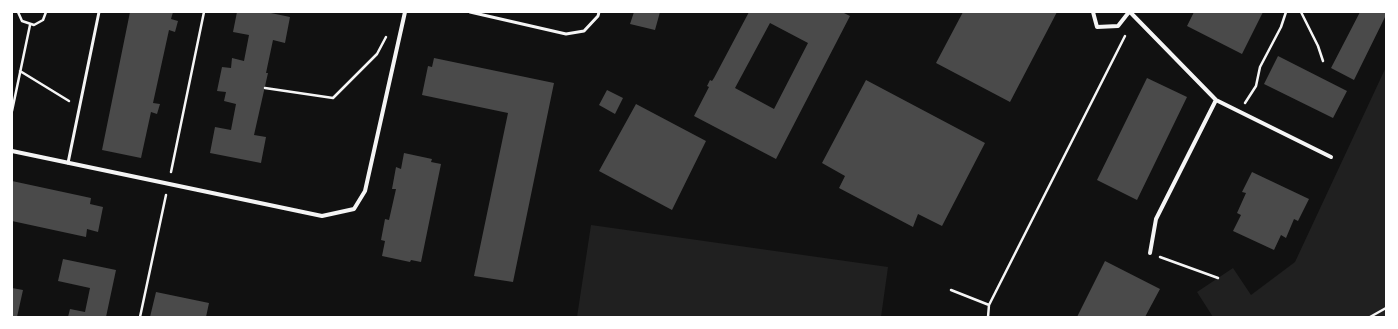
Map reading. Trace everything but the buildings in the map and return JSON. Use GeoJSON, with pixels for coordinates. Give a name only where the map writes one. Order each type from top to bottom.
{"type":"FeatureCollection","features":[{"type":"Feature","properties":{"kind":"street"},"geometry":{"type":"LineString","coordinates":[[12,151],[68,164],[322,216],[354,208],[365,191],[405,12]]}},
{"type":"Feature","properties":{"kind":"street"},"geometry":{"type":"LineString","coordinates":[[1093,12],[1097,27],[1118,26],[1129,12],[1216,100],[1331,157]]}},
{"type":"Feature","properties":{"kind":"street"},"geometry":{"type":"LineString","coordinates":[[1150,253],[1156,219],[1216,100]]}},
{"type":"Feature","properties":{"kind":"lane"},"geometry":{"type":"LineString","coordinates":[[68,164],[98,12]]}},
{"type":"Feature","properties":{"kind":"lane"},"geometry":{"type":"LineString","coordinates":[[470,12],[566,34],[584,31],[598,16],[599,12]]}},
{"type":"Feature","properties":{"kind":"path"},"geometry":{"type":"LineString","coordinates":[[18,12],[22,21],[30,25],[41,22],[46,12]]}},
{"type":"Feature","properties":{"kind":"path"},"geometry":{"type":"LineString","coordinates":[[140,317],[204,12]]}},
{"type":"Feature","properties":{"kind":"path"},"geometry":{"type":"LineString","coordinates":[[1239,112],[1256,86],[1260,66],[1281,27],[1286,12]]}},
{"type":"Feature","properties":{"kind":"path"},"geometry":{"type":"LineString","coordinates":[[1301,12],[1318,46],[1323,61]]}},
{"type":"Feature","properties":{"kind":"path"},"geometry":{"type":"LineString","coordinates":[[12,111],[30,25]]}},
{"type":"Feature","properties":{"kind":"path"},"geometry":{"type":"LineString","coordinates":[[265,88],[333,98],[377,54],[389,33]]}},
{"type":"Feature","properties":{"kind":"path"},"geometry":{"type":"LineString","coordinates":[[988,317],[989,305],[1125,35]]}},
{"type":"Feature","properties":{"kind":"path"},"geometry":{"type":"LineString","coordinates":[[20,71],[80,108]]}},
{"type":"Feature","properties":{"kind":"path"},"geometry":{"type":"LineString","coordinates":[[1150,253],[1218,278]]}},
{"type":"Feature","properties":{"kind":"path"},"geometry":{"type":"LineString","coordinates":[[951,290],[989,305]]}},
{"type":"Feature","properties":{"kind":"path"},"geometry":{"type":"LineString","coordinates":[[1370,317],[1386,308]]}},
{"type":"Feature","properties":{"kind":"shaded area"},"geometry":{"type":"Polygon","coordinates":[[[1386,67],[1386,317],[1213,317],[1197,292],[1233,268],[1251,295],[1295,262],[1386,67]]]}},
{"type":"Feature","properties":{"kind":"shaded area"},"geometry":{"type":"Polygon","coordinates":[[[591,225],[888,267],[881,317],[577,317],[591,225]]]}}]}
